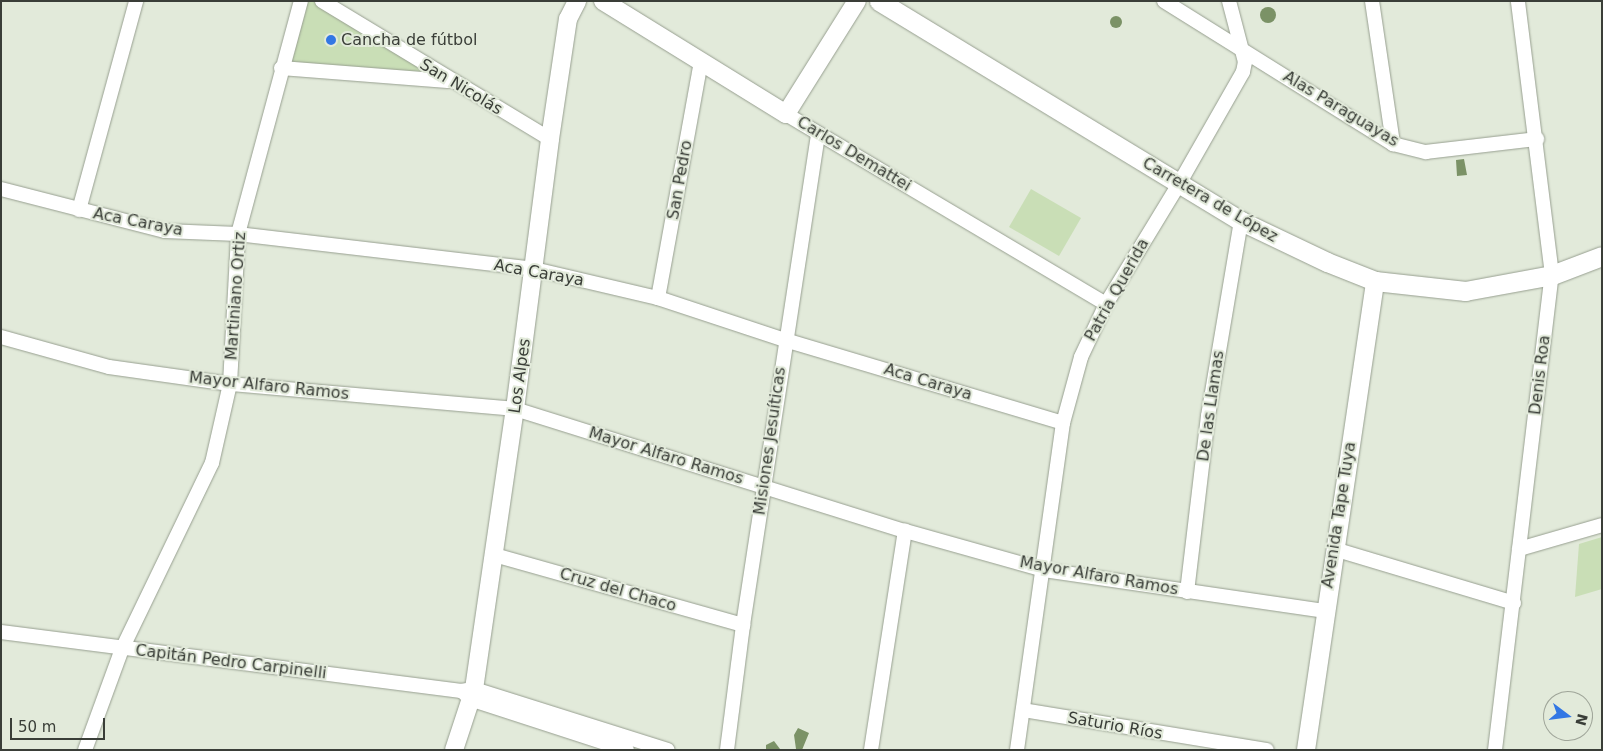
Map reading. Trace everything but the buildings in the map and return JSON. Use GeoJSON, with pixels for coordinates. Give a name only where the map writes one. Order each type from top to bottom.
{"type":"FeatureCollection","features":[{"type":"Feature","properties":{"kind":"main road","name":"Carretera de López"},"geometry":{"type":"LineString","coordinates":[[879,1],[1241,221],[1327,262],[1374,281],[1465,292],[1552,275],[1602,256]]}},
{"type":"Feature","properties":{"kind":"street"},"geometry":{"type":"LineString","coordinates":[[79,210],[136,1]]}},
{"type":"Feature","properties":{"kind":"street","name":"Martiniano Ortiz"},"geometry":{"type":"LineString","coordinates":[[85,750],[122,649],[212,463],[230,384],[238,234],[281,68],[301,1]]}},
{"type":"Feature","properties":{"kind":"street","name":"San Nicolás"},"geometry":{"type":"LineString","coordinates":[[322,1],[450,81],[550,139]]}},
{"type":"Feature","properties":{"kind":"street","name":"Los Alpes"},"geometry":{"type":"LineString","coordinates":[[454,750],[469,693],[494,555],[550,139],[568,19],[577,1]]}},
{"type":"Feature","properties":{"kind":"street","name":"Carlos Demattei"},"geometry":{"type":"LineString","coordinates":[[603,1],[818,134],[1106,304]]}},
{"type":"Feature","properties":{"kind":"street"},"geometry":{"type":"LineString","coordinates":[[786,114],[857,1]]}},
{"type":"Feature","properties":{"kind":"street","name":"Alas Paraguayas"},"geometry":{"type":"LineString","coordinates":[[1164,1],[1393,144],[1426,152],[1537,139]]}},
{"type":"Feature","properties":{"kind":"street","name":"Patria Querida"},"geometry":{"type":"LineString","coordinates":[[1017,750],[1044,570],[1063,423],[1081,357],[1106,304],[1179,184],[1243,72],[1245,62],[1229,1]]}},
{"type":"Feature","properties":{"kind":"street"},"geometry":{"type":"LineString","coordinates":[[1372,1],[1393,144]]}},
{"type":"Feature","properties":{"kind":"street","name":"Denis Roa"},"geometry":{"type":"LineString","coordinates":[[1495,750],[1552,275],[1537,139],[1518,1]]}},
{"type":"Feature","properties":{"kind":"street","name":"San Pedro"},"geometry":{"type":"LineString","coordinates":[[658,298],[701,62]]}},
{"type":"Feature","properties":{"kind":"street"},"geometry":{"type":"LineString","coordinates":[[281,68],[450,81]]}},
{"type":"Feature","properties":{"kind":"street","name":"Misiones Jesuíticas"},"geometry":{"type":"LineString","coordinates":[[727,750],[742,625],[818,134]]}},
{"type":"Feature","properties":{"kind":"street","name":"Aca Caraya"},"geometry":{"type":"LineString","coordinates":[[1,189],[165,231],[238,234],[534,269],[658,298],[785,340],[1063,423]]}},
{"type":"Feature","properties":{"kind":"street","name":"De las Llamas"},"geometry":{"type":"LineString","coordinates":[[1187,592],[1208,416],[1241,221]]}},
{"type":"Feature","properties":{"kind":"street","name":"Avenida Tape Tuya"},"geometry":{"type":"LineString","coordinates":[[1306,750],[1324,611],[1374,281]]}},
{"type":"Feature","properties":{"kind":"street","name":"Mayor Alfaro Ramos"},"geometry":{"type":"LineString","coordinates":[[1,337],[109,367],[230,384],[515,409],[905,531],[1044,570],[1324,611]]}},
{"type":"Feature","properties":{"kind":"street"},"geometry":{"type":"LineString","coordinates":[[1519,549],[1602,525]]}},
{"type":"Feature","properties":{"kind":"street"},"geometry":{"type":"LineString","coordinates":[[870,750],[905,531]]}},
{"type":"Feature","properties":{"kind":"street"},"geometry":{"type":"LineString","coordinates":[[1334,549],[1514,603]]}},
{"type":"Feature","properties":{"kind":"street","name":"Cruz del Chaco"},"geometry":{"type":"LineString","coordinates":[[494,555],[742,625]]}},
{"type":"Feature","properties":{"kind":"street","name":"Capitán Pedro Carpinelli"},"geometry":{"type":"LineString","coordinates":[[1,632],[469,693],[568,724],[668,750]]}},
{"type":"Feature","properties":{"kind":"street","name":"Saturio Ríos"},"geometry":{"type":"LineString","coordinates":[[1023,710],[1267,750]]}},
{"type":"Feature","properties":{"kind":"street","name":"Capitán Pedro Carpinelli"},"geometry":{"type":"LineString","coordinates":[[568,724],[627,750]]}},
{"type":"Feature","properties":{"kind":"shaded area"},"geometry":{"type":"Polygon","coordinates":[[[304,1],[317,1],[444,79],[284,67],[304,1]]]}},
{"type":"Feature","properties":{"kind":"shaded area"},"geometry":{"type":"Polygon","coordinates":[[[1268,7],[1276,15],[1268,23],[1260,15],[1268,7]]]}},
{"type":"Feature","properties":{"kind":"shaded area"},"geometry":{"type":"Polygon","coordinates":[[[1114,16],[1118,16],[1122,22],[1118,28],[1114,28],[1110,24],[1110,20],[1114,16]]]}},
{"type":"Feature","properties":{"kind":"shaded area"},"geometry":{"type":"Polygon","coordinates":[[[1464,159],[1467,175],[1457,176],[1456,160],[1464,159]]]}},
{"type":"Feature","properties":{"kind":"shaded area"},"geometry":{"type":"Polygon","coordinates":[[[1031,189],[1081,218],[1059,256],[1009,227],[1031,189]]]}},
{"type":"Feature","properties":{"kind":"shaded area"},"geometry":{"type":"Polygon","coordinates":[[[1602,537],[1602,589],[1575,597],[1579,544],[1602,537]]]}},
{"type":"Feature","properties":{"kind":"shaded area"},"geometry":{"type":"Polygon","coordinates":[[[798,728],[809,733],[802,750],[766,750],[766,745],[774,741],[780,749],[796,749],[794,735],[798,728]]]}},
{"type":"Feature","properties":{"kind":"place","name":"Cancha de fútbol"},"geometry":{"type":"Point","coordinates":[331,40]}}]}
